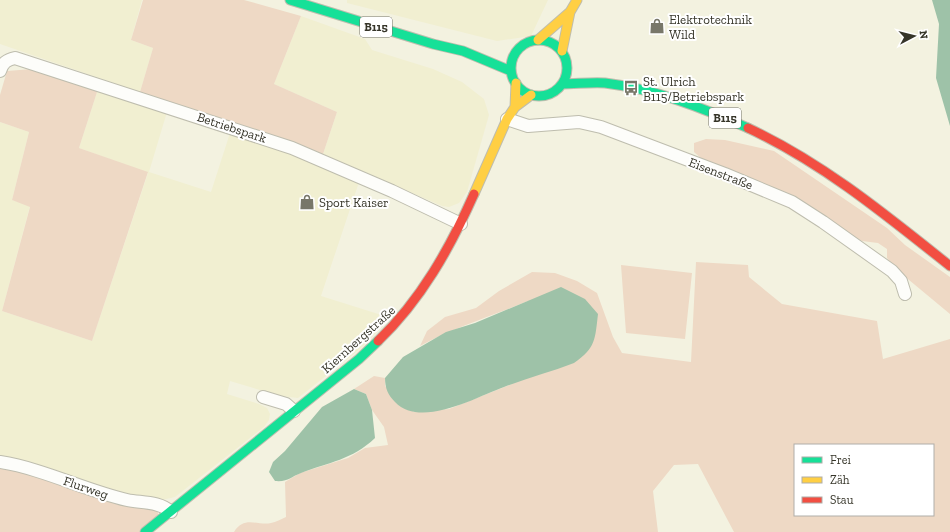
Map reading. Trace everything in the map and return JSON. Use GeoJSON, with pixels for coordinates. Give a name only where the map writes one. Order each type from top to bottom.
{"type":"FeatureCollection","features":[{"type":"Feature","properties":{"kind":"main road","name":"B115"},"geometry":{"type":"LineString","coordinates":[[290,0],[433,44],[463,51],[511,71]]}},
{"type":"Feature","properties":{"kind":"main road"},"geometry":{"type":"LineString","coordinates":[[538,40],[570,12],[577,0]]}},
{"type":"Feature","properties":{"kind":"main road"},"geometry":{"type":"LineString","coordinates":[[562,52],[570,12]]}},
{"type":"Feature","properties":{"kind":"main road"},"geometry":{"type":"LineString","coordinates":[[538,40],[551,43],[562,52],[570,66],[562,84],[552,93],[538,96],[531,95],[525,92],[516,83],[511,71],[513,58],[512,52],[525,43],[538,40]]}},
{"type":"Feature","properties":{"kind":"main road","name":"B115"},"geometry":{"type":"LineString","coordinates":[[463,51],[493,52]]}},
{"type":"Feature","properties":{"kind":"main road","name":"B115"},"geometry":{"type":"LineString","coordinates":[[588,74],[609,84]]}},
{"type":"Feature","properties":{"kind":"main road","name":"Kiernbergstraße"},"geometry":{"type":"LineString","coordinates":[[515,106],[516,83]]}},
{"type":"Feature","properties":{"kind":"main road","name":"B115"},"geometry":{"type":"LineString","coordinates":[[562,84],[609,84],[659,95],[730,120],[792,151],[860,195],[950,266]]}},
{"type":"Feature","properties":{"kind":"main road","name":"Kiernbergstraße"},"geometry":{"type":"LineString","coordinates":[[145,532],[359,359],[396,324],[423,290],[461,224],[507,119],[515,106],[531,95]]}},
{"type":"Feature","properties":{"kind":"street","name":"Betriebspark"},"geometry":{"type":"LineString","coordinates":[[0,71],[2,65],[7,59],[15,58],[246,132],[322,160],[461,224]]}},
{"type":"Feature","properties":{"kind":"street","name":"Eisenstraße"},"geometry":{"type":"LineString","coordinates":[[507,119],[528,126],[579,122],[601,127],[767,191],[809,213],[881,263],[897,277],[905,294]]}},
{"type":"Feature","properties":{"kind":"street"},"geometry":{"type":"LineString","coordinates":[[263,397],[286,404],[294,411]]}},
{"type":"Feature","properties":{"kind":"street","name":"Flurweg"},"geometry":{"type":"LineString","coordinates":[[0,462],[55,476],[109,495],[162,506],[170,512]]}},
{"type":"Feature","properties":{"kind":"shaded area"},"geometry":{"type":"Polygon","coordinates":[[[0,0],[142,0],[131,40],[153,48],[140,92],[0,44],[0,0]]]}},
{"type":"Feature","properties":{"kind":"shaded area"},"geometry":{"type":"Polygon","coordinates":[[[143,0],[244,0],[301,16],[274,84],[337,112],[323,154],[279,137],[140,92],[153,48],[131,40],[143,0]]]}},
{"type":"Feature","properties":{"kind":"shaded area"},"geometry":{"type":"Polygon","coordinates":[[[347,0],[548,0],[531,36],[497,41],[347,3],[347,0]]]}},
{"type":"Feature","properties":{"kind":"shaded area"},"geometry":{"type":"Polygon","coordinates":[[[932,0],[950,0],[950,126],[936,78],[939,24],[932,0]]]}},
{"type":"Feature","properties":{"kind":"shaded area"},"geometry":{"type":"Polygon","coordinates":[[[301,16],[365,39],[372,50],[433,69],[462,82],[484,99],[489,115],[467,192],[459,203],[449,207],[442,206],[323,154],[337,112],[274,84],[301,16]]]}},
{"type":"Feature","properties":{"kind":"shaded area"},"geometry":{"type":"Polygon","coordinates":[[[32,69],[98,89],[79,148],[148,172],[92,341],[2,311],[30,207],[12,200],[29,132],[0,122],[0,95],[7,71],[32,69]]]}},
{"type":"Feature","properties":{"kind":"shaded area"},"geometry":{"type":"Polygon","coordinates":[[[98,89],[167,112],[149,172],[211,192],[230,133],[295,155],[359,182],[321,296],[391,318],[361,348],[298,398],[280,396],[230,381],[227,394],[267,408],[270,414],[269,420],[264,427],[175,497],[162,500],[144,498],[104,489],[0,458],[0,122],[29,132],[12,200],[30,206],[2,311],[92,341],[148,173],[79,148],[98,89]]]}},
{"type":"Feature","properties":{"kind":"shaded area"},"geometry":{"type":"Polygon","coordinates":[[[706,139],[725,140],[774,151],[887,228],[905,245],[950,277],[950,314],[897,270],[887,258],[887,249],[878,243],[862,241],[838,227],[703,160],[694,152],[694,143],[706,139]]]}},
{"type":"Feature","properties":{"kind":"shaded area"},"geometry":{"type":"Polygon","coordinates":[[[696,262],[748,265],[749,277],[782,304],[877,321],[883,359],[950,339],[950,532],[734,532],[698,464],[674,465],[653,491],[658,532],[234,532],[238,527],[247,522],[266,524],[286,517],[285,482],[300,473],[348,458],[365,448],[388,445],[384,427],[372,410],[366,394],[354,389],[374,376],[385,378],[385,386],[414,412],[449,409],[512,384],[528,301],[460,327],[420,346],[427,331],[445,317],[476,308],[499,291],[532,272],[555,273],[577,281],[597,293],[613,337],[622,353],[691,362],[696,262]]]}},
{"type":"Feature","properties":{"kind":"shaded area"},"geometry":{"type":"Polygon","coordinates":[[[621,265],[692,273],[685,339],[626,333],[621,265]]]}},
{"type":"Feature","properties":{"kind":"shaded area"},"geometry":{"type":"Polygon","coordinates":[[[561,287],[585,299],[598,314],[593,342],[587,353],[574,363],[464,403],[434,412],[406,410],[390,397],[386,388],[385,378],[403,357],[446,332],[475,323],[561,287]]]}},
{"type":"Feature","properties":{"kind":"shaded area"},"geometry":{"type":"Polygon","coordinates":[[[354,389],[366,394],[372,410],[375,438],[358,451],[340,460],[301,473],[286,480],[275,481],[269,472],[273,462],[285,451],[322,407],[354,389]]]}},
{"type":"Feature","properties":{"kind":"shaded area"},"geometry":{"type":"Polygon","coordinates":[[[0,466],[158,510],[158,516],[139,532],[0,532],[0,466]]]}},
{"type":"Feature","properties":{"kind":"traffic: fast"},"geometry":{"type":"LineString","coordinates":[[290,0],[433,44],[463,51],[511,71]]}},
{"type":"Feature","properties":{"kind":"traffic: fast"},"geometry":{"type":"LineString","coordinates":[[539,40],[550,42],[559,48],[565,57],[567,68],[565,79],[559,88],[550,94],[539,96],[528,94],[519,88],[513,79],[511,68],[513,57],[519,48],[528,42],[539,40]]}},
{"type":"Feature","properties":{"kind":"traffic: fast"},"geometry":{"type":"LineString","coordinates":[[562,84],[605,83],[642,90],[678,100],[714,113],[748,128]]}},
{"type":"Feature","properties":{"kind":"traffic: fast"},"geometry":{"type":"LineString","coordinates":[[145,532],[359,359],[378,341]]}},
{"type":"Feature","properties":{"kind":"traffic: slow"},"geometry":{"type":"LineString","coordinates":[[562,51],[570,12],[577,0]]}},
{"type":"Feature","properties":{"kind":"traffic: slow"},"geometry":{"type":"LineString","coordinates":[[538,40],[570,12]]}},
{"type":"Feature","properties":{"kind":"traffic: slow"},"geometry":{"type":"LineString","coordinates":[[515,107],[516,83]]}},
{"type":"Feature","properties":{"kind":"traffic: slow"},"geometry":{"type":"LineString","coordinates":[[474,194],[507,119],[515,107],[531,95]]}},
{"type":"Feature","properties":{"kind":"traffic: jam"},"geometry":{"type":"LineString","coordinates":[[748,128],[802,157],[853,191],[950,266]]}},
{"type":"Feature","properties":{"kind":"traffic: jam"},"geometry":{"type":"LineString","coordinates":[[378,341],[408,308],[421,291],[455,234],[474,194]]}},
{"type":"Feature","properties":{"kind":"place","name":"Elektrotechnik Wild"},"geometry":{"type":"Point","coordinates":[657,26]}},
{"type":"Feature","properties":{"kind":"place","name":"St. Ulrich B115/Betriebspark"},"geometry":{"type":"Point","coordinates":[631,88]}},
{"type":"Feature","properties":{"kind":"place","name":"Sport Kaiser"},"geometry":{"type":"Point","coordinates":[307,202]}}]}
